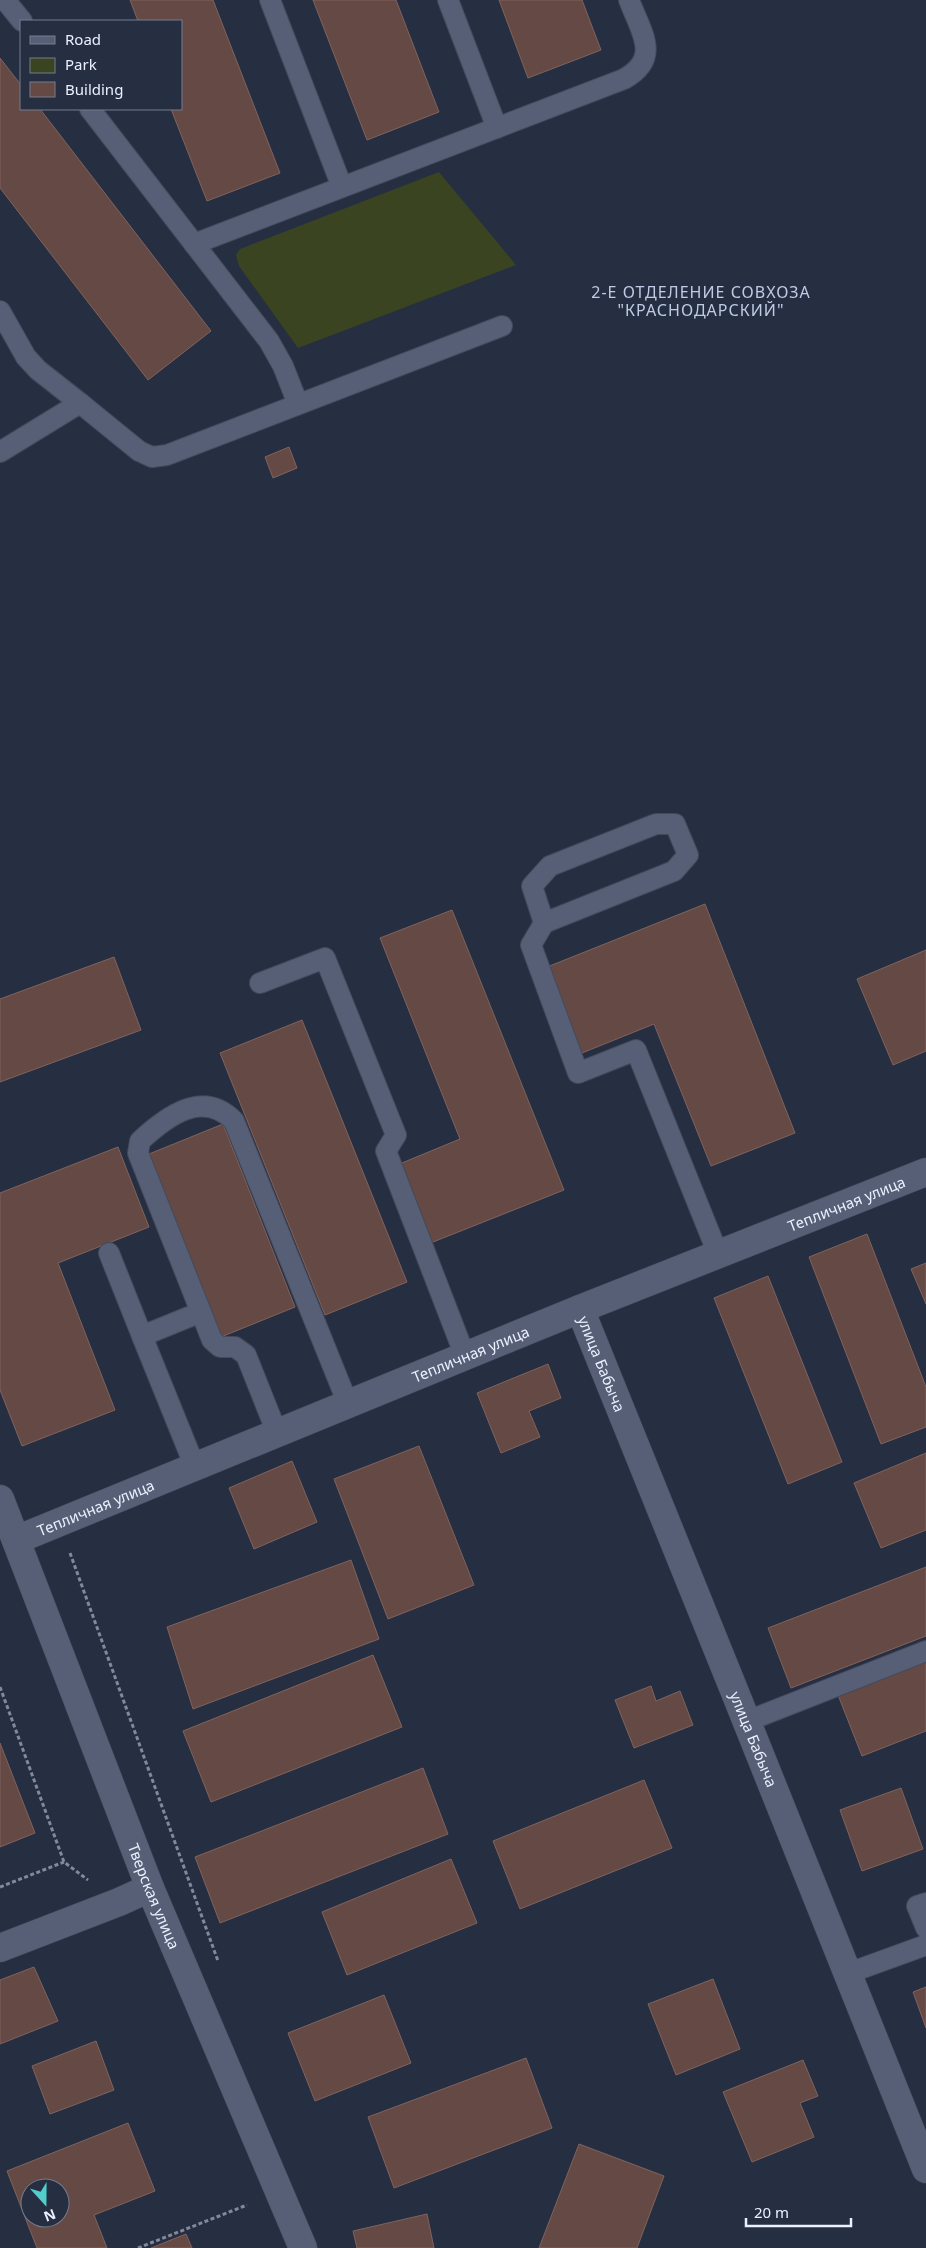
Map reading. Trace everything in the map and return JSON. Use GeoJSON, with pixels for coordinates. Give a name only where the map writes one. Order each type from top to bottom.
{"type":"FeatureCollection","features":[{"type":"Feature","properties":{"kind":"street","name":"Тепличная улица"},"geometry":{"type":"LineString","coordinates":[[16,1540],[580,1309],[926,1172]]}},
{"type":"Feature","properties":{"kind":"street","name":"улица Бабыча"},"geometry":{"type":"LineString","coordinates":[[580,1309],[745,1722],[849,1973],[926,2169]]}},
{"type":"Feature","properties":{"kind":"street","name":"Тверская улица"},"geometry":{"type":"LineString","coordinates":[[0,1499],[150,1888],[303,2248]]}},
{"type":"Feature","properties":{"kind":"street"},"geometry":{"type":"LineString","coordinates":[[0,1948],[150,1888]]}},
{"type":"Feature","properties":{"kind":"lane"},"geometry":{"type":"LineString","coordinates":[[6,0],[21,20]]}},
{"type":"Feature","properties":{"kind":"lane"},"geometry":{"type":"LineString","coordinates":[[270,0],[342,187]]}},
{"type":"Feature","properties":{"kind":"lane"},"geometry":{"type":"LineString","coordinates":[[448,0],[497,128]]}},
{"type":"Feature","properties":{"kind":"lane"},"geometry":{"type":"LineString","coordinates":[[194,244],[624,79],[636,72],[646,59],[647,47],[629,0]]}},
{"type":"Feature","properties":{"kind":"lane"},"geometry":{"type":"LineString","coordinates":[[91,110],[269,341],[284,366],[298,404]]}},
{"type":"Feature","properties":{"kind":"lane"},"geometry":{"type":"LineString","coordinates":[[0,311],[26,357],[38,370],[139,451],[152,457],[167,455],[502,326]]}},
{"type":"Feature","properties":{"kind":"lane"},"geometry":{"type":"LineString","coordinates":[[0,452],[80,403]]}},
{"type":"Feature","properties":{"kind":"lane"},"geometry":{"type":"LineString","coordinates":[[544,923],[532,886],[550,866],[656,824],[675,824],[688,855],[674,871],[544,923],[531,945],[578,1073],[636,1050],[718,1254]]}},
{"type":"Feature","properties":{"kind":"lane"},"geometry":{"type":"LineString","coordinates":[[260,983],[325,958],[396,1135],[386,1150],[465,1356]]}},
{"type":"Feature","properties":{"kind":"lane"},"geometry":{"type":"LineString","coordinates":[[277,1433],[246,1355],[235,1347],[220,1347],[212,1340],[138,1153],[140,1141],[170,1116],[192,1108],[208,1106],[224,1111],[234,1121],[348,1404]]}},
{"type":"Feature","properties":{"kind":"lane"},"geometry":{"type":"LineString","coordinates":[[109,1253],[194,1467]]}},
{"type":"Feature","properties":{"kind":"lane"},"geometry":{"type":"LineString","coordinates":[[142,1336],[201,1312]]}},
{"type":"Feature","properties":{"kind":"lane"},"geometry":{"type":"LineString","coordinates":[[745,1722],[926,1651]]}},
{"type":"Feature","properties":{"kind":"lane"},"geometry":{"type":"LineString","coordinates":[[926,1903],[918,1906],[926,1928]]}},
{"type":"Feature","properties":{"kind":"lane"},"geometry":{"type":"LineString","coordinates":[[849,1973],[926,1945]]}},
{"type":"Feature","properties":{"kind":"path"},"geometry":{"type":"LineString","coordinates":[[69,1551],[222,1969]]}},
{"type":"Feature","properties":{"kind":"path"},"geometry":{"type":"LineString","coordinates":[[0,1687],[64,1862],[0,1887]]}},
{"type":"Feature","properties":{"kind":"path"},"geometry":{"type":"LineString","coordinates":[[138,2248],[247,2205]]}},
{"type":"Feature","properties":{"kind":"green space"},"geometry":{"type":"Polygon","coordinates":[[[439,172],[516,265],[298,348],[239,266],[236,255],[240,249],[439,172]]]}},
{"type":"Feature","properties":{"kind":"building"},"geometry":{"type":"Polygon","coordinates":[[[130,0],[213,0],[280,173],[207,201],[171,110],[182,110],[182,20],[138,20],[130,0]]]}},
{"type":"Feature","properties":{"kind":"building"},"geometry":{"type":"Polygon","coordinates":[[[313,0],[396,0],[439,112],[367,140],[313,0]]]}},
{"type":"Feature","properties":{"kind":"building"},"geometry":{"type":"Polygon","coordinates":[[[499,0],[582,0],[601,50],[528,78],[499,0]]]}},
{"type":"Feature","properties":{"kind":"building"},"geometry":{"type":"Polygon","coordinates":[[[0,58],[20,84],[20,110],[41,110],[211,331],[148,380],[0,188],[0,58]]]}},
{"type":"Feature","properties":{"kind":"building"},"geometry":{"type":"Polygon","coordinates":[[[289,447],[297,468],[273,478],[265,457],[289,447]]]}},
{"type":"Feature","properties":{"kind":"building"},"geometry":{"type":"Polygon","coordinates":[[[705,904],[795,1133],[711,1166],[654,1024],[577,1055],[542,969],[705,904]]]}},
{"type":"Feature","properties":{"kind":"building"},"geometry":{"type":"Polygon","coordinates":[[[452,910],[564,1190],[428,1244],[397,1165],[460,1139],[380,938],[452,910]]]}},
{"type":"Feature","properties":{"kind":"building"},"geometry":{"type":"Polygon","coordinates":[[[926,950],[926,1051],[893,1065],[857,979],[926,950]]]}},
{"type":"Feature","properties":{"kind":"building"},"geometry":{"type":"Polygon","coordinates":[[[114,957],[141,1030],[0,1082],[0,999],[114,957]]]}},
{"type":"Feature","properties":{"kind":"building"},"geometry":{"type":"Polygon","coordinates":[[[302,1020],[407,1282],[325,1315],[220,1053],[302,1020]]]}},
{"type":"Feature","properties":{"kind":"building"},"geometry":{"type":"Polygon","coordinates":[[[223,1124],[295,1307],[221,1337],[149,1154],[223,1124]]]}},
{"type":"Feature","properties":{"kind":"building"},"geometry":{"type":"Polygon","coordinates":[[[118,1147],[149,1227],[58,1263],[115,1410],[22,1446],[0,1390],[0,1193],[118,1147]]]}},
{"type":"Feature","properties":{"kind":"building"},"geometry":{"type":"Polygon","coordinates":[[[867,1234],[926,1387],[926,1427],[881,1444],[809,1257],[867,1234]]]}},
{"type":"Feature","properties":{"kind":"building"},"geometry":{"type":"Polygon","coordinates":[[[926,1263],[926,1304],[911,1269],[926,1263]]]}},
{"type":"Feature","properties":{"kind":"building"},"geometry":{"type":"Polygon","coordinates":[[[768,1276],[842,1462],[788,1484],[714,1298],[768,1276]]]}},
{"type":"Feature","properties":{"kind":"building"},"geometry":{"type":"Polygon","coordinates":[[[548,1364],[561,1398],[529,1411],[540,1437],[501,1453],[477,1393],[548,1364]]]}},
{"type":"Feature","properties":{"kind":"building"},"geometry":{"type":"Polygon","coordinates":[[[419,1446],[474,1585],[388,1619],[334,1479],[419,1446]]]}},
{"type":"Feature","properties":{"kind":"building"},"geometry":{"type":"Polygon","coordinates":[[[926,1453],[926,1530],[881,1548],[854,1483],[926,1453]]]}},
{"type":"Feature","properties":{"kind":"building"},"geometry":{"type":"Polygon","coordinates":[[[292,1461],[317,1522],[254,1549],[229,1488],[292,1461]]]}},
{"type":"Feature","properties":{"kind":"building"},"geometry":{"type":"Polygon","coordinates":[[[351,1560],[379,1639],[193,1709],[167,1627],[351,1560]]]}},
{"type":"Feature","properties":{"kind":"building"},"geometry":{"type":"Polygon","coordinates":[[[926,1567],[926,1636],[791,1688],[768,1628],[926,1567]]]}},
{"type":"Feature","properties":{"kind":"building"},"geometry":{"type":"Polygon","coordinates":[[[373,1655],[402,1727],[211,1802],[183,1731],[373,1655]]]}},
{"type":"Feature","properties":{"kind":"building"},"geometry":{"type":"Polygon","coordinates":[[[926,1661],[926,1731],[862,1756],[838,1695],[926,1661]]]}},
{"type":"Feature","properties":{"kind":"building"},"geometry":{"type":"Polygon","coordinates":[[[651,1686],[656,1701],[680,1691],[693,1725],[634,1748],[615,1700],[651,1686]]]}},
{"type":"Feature","properties":{"kind":"building"},"geometry":{"type":"Polygon","coordinates":[[[0,1743],[35,1833],[0,1847],[0,1743]]]}},
{"type":"Feature","properties":{"kind":"building"},"geometry":{"type":"Polygon","coordinates":[[[423,1768],[448,1834],[220,1923],[195,1857],[423,1768]]]}},
{"type":"Feature","properties":{"kind":"building"},"geometry":{"type":"Polygon","coordinates":[[[644,1780],[672,1848],[520,1909],[493,1841],[644,1780]]]}},
{"type":"Feature","properties":{"kind":"building"},"geometry":{"type":"Polygon","coordinates":[[[901,1788],[923,1849],[862,1871],[840,1810],[901,1788]]]}},
{"type":"Feature","properties":{"kind":"building"},"geometry":{"type":"Polygon","coordinates":[[[451,1859],[477,1923],[347,1975],[322,1912],[451,1859]]]}},
{"type":"Feature","properties":{"kind":"building"},"geometry":{"type":"Polygon","coordinates":[[[34,1967],[58,2021],[0,2044],[0,1980],[34,1967]]]}},
{"type":"Feature","properties":{"kind":"building"},"geometry":{"type":"Polygon","coordinates":[[[713,1979],[740,2049],[676,2075],[648,2004],[713,1979]]]}},
{"type":"Feature","properties":{"kind":"building"},"geometry":{"type":"Polygon","coordinates":[[[926,1987],[926,2028],[913,1992],[926,1987]]]}},
{"type":"Feature","properties":{"kind":"building"},"geometry":{"type":"Polygon","coordinates":[[[384,1995],[411,2063],[315,2101],[288,2033],[384,1995]]]}},
{"type":"Feature","properties":{"kind":"building"},"geometry":{"type":"Polygon","coordinates":[[[96,2041],[114,2090],[50,2114],[32,2066],[96,2041]]]}},
{"type":"Feature","properties":{"kind":"building"},"geometry":{"type":"Polygon","coordinates":[[[526,2058],[552,2128],[394,2188],[368,2117],[526,2058]]]}},
{"type":"Feature","properties":{"kind":"building"},"geometry":{"type":"Polygon","coordinates":[[[803,2060],[818,2096],[800,2103],[814,2137],[752,2162],[723,2092],[803,2060]]]}},
{"type":"Feature","properties":{"kind":"building"},"geometry":{"type":"Polygon","coordinates":[[[128,2123],[155,2191],[94,2215],[107,2248],[37,2248],[29,2228],[70,2228],[70,2178],[20,2178],[20,2204],[7,2171],[128,2123]]]}},
{"type":"Feature","properties":{"kind":"building"},"geometry":{"type":"Polygon","coordinates":[[[579,2144],[664,2176],[637,2248],[539,2248],[579,2144]]]}},
{"type":"Feature","properties":{"kind":"building"},"geometry":{"type":"Polygon","coordinates":[[[427,2214],[434,2248],[357,2248],[353,2231],[427,2214]]]}},
{"type":"Feature","properties":{"kind":"building"},"geometry":{"type":"Polygon","coordinates":[[[186,2234],[192,2248],[151,2248],[186,2234]]]}},
{"type":"Feature","properties":{"kind":"district","name":"2-Е ОТДЕЛЕНИЕ СОВХОЗА \"КРАСНОДАРСКИЙ\""},"geometry":{"type":"Point","coordinates":[701,301]}}]}
